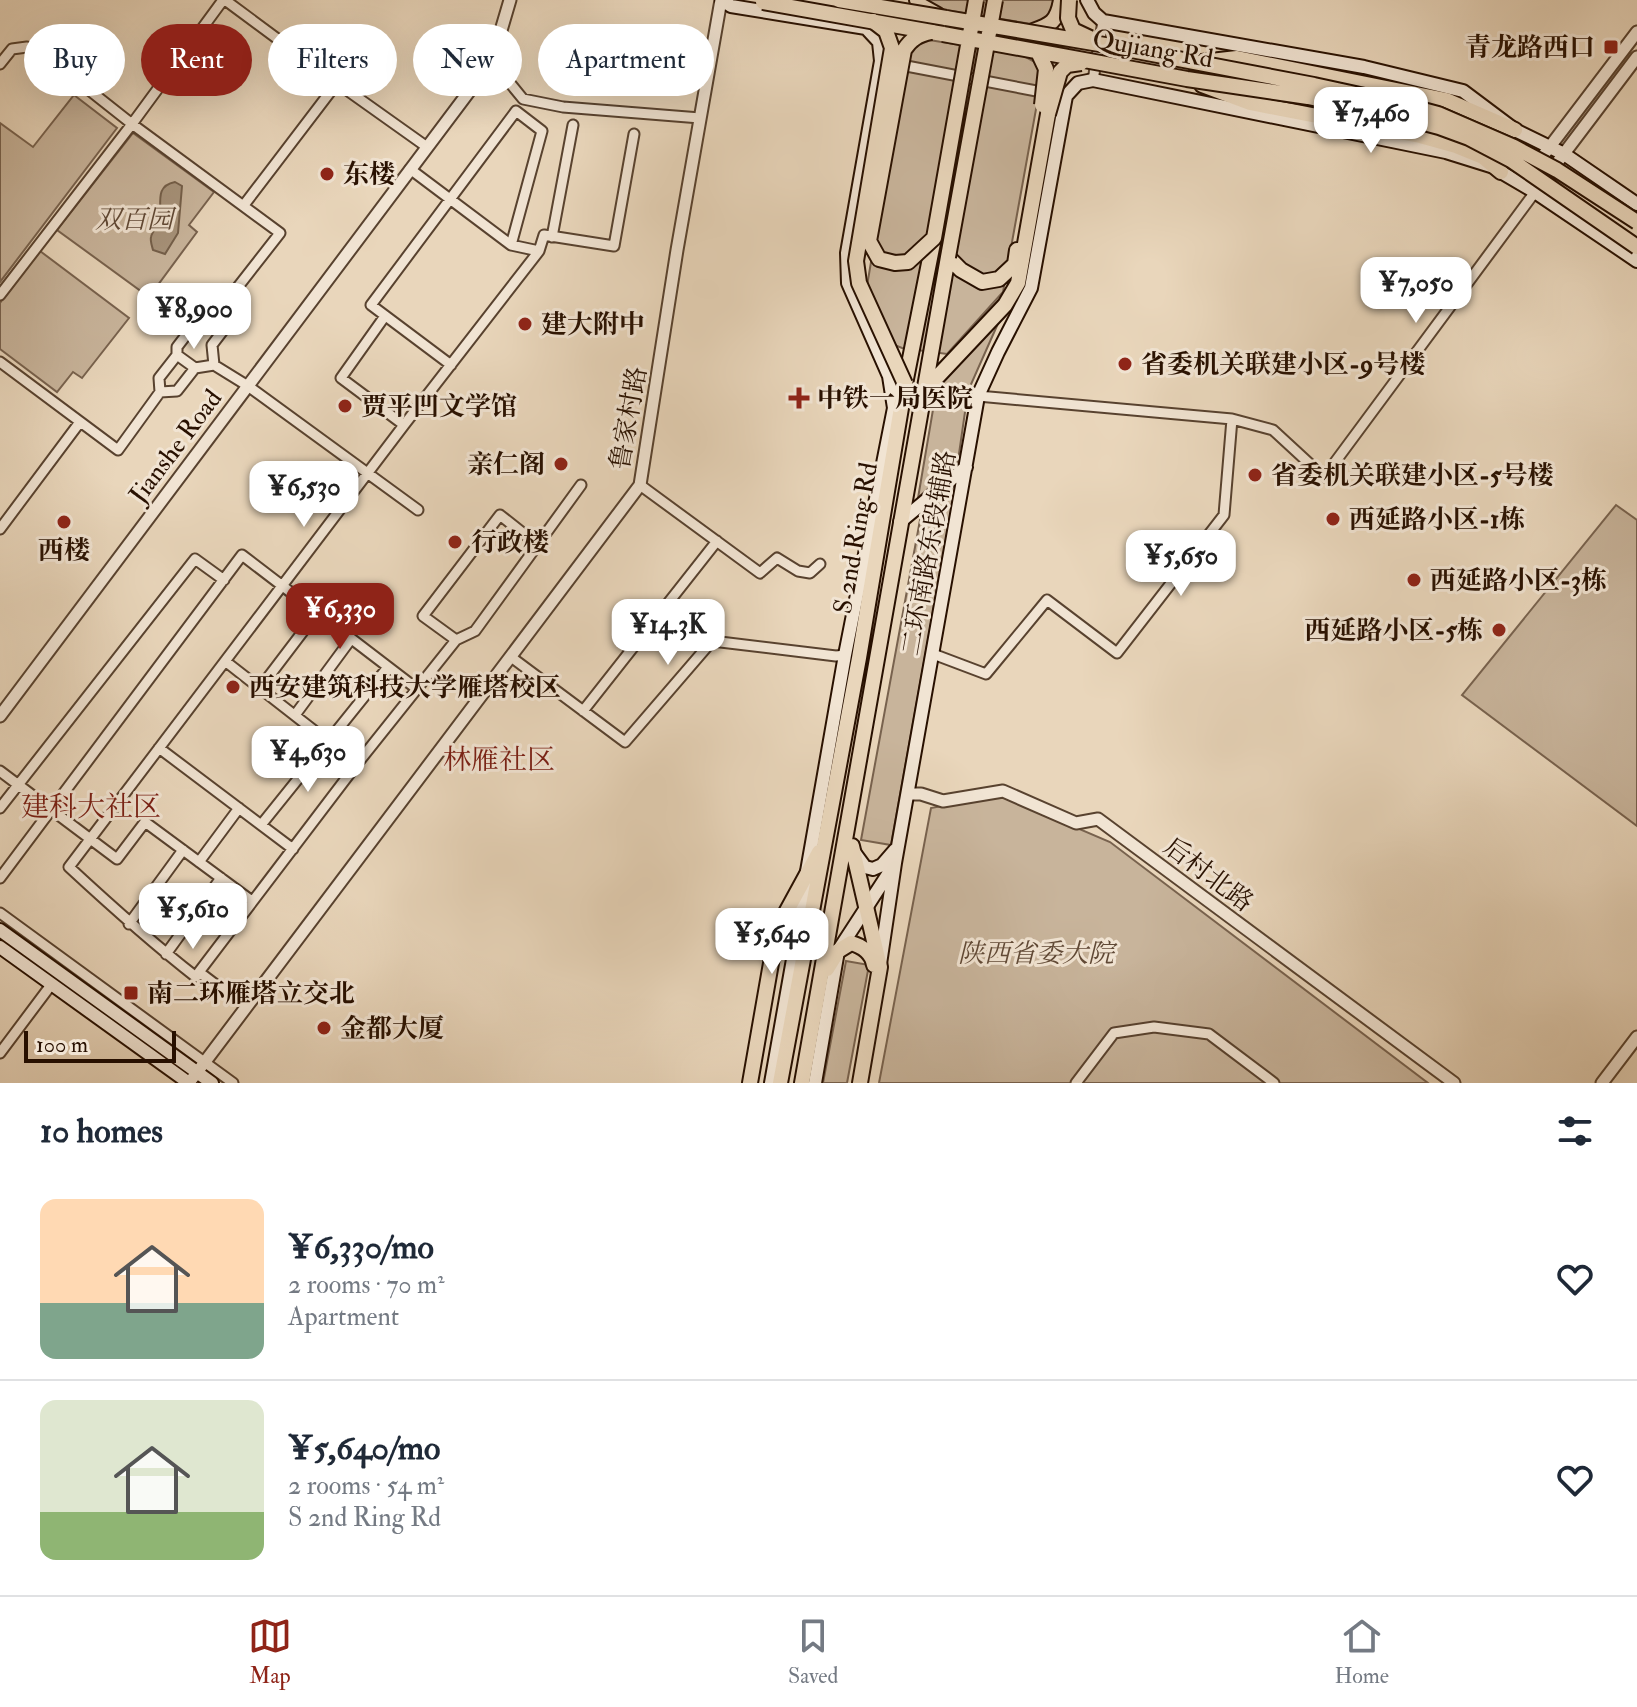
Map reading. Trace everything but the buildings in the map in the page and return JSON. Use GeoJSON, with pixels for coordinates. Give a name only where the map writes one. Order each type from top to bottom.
{"type":"FeatureCollection","features":[{"type":"Feature","properties":{"kind":"main road"},"geometry":{"type":"LineString","coordinates":[[722,0],[731,6],[871,14],[892,0]]}},
{"type":"Feature","properties":{"kind":"main road"},"geometry":{"type":"LineString","coordinates":[[839,0],[871,14],[886,31],[892,48],[856,261],[859,283],[905,384]]}},
{"type":"Feature","properties":{"kind":"main road"},"geometry":{"type":"LineString","coordinates":[[917,0],[920,5],[946,18]]}},
{"type":"Feature","properties":{"kind":"main road","name":"S 2nd Ring Rd"},"geometry":{"type":"LineString","coordinates":[[780,1083],[976,0]]}},
{"type":"Feature","properties":{"kind":"main road","name":"S 2nd Ring Rd"},"geometry":{"type":"LineString","coordinates":[[802,1083],[995,0]]}},
{"type":"Feature","properties":{"kind":"main road"},"geometry":{"type":"LineString","coordinates":[[1028,33],[1053,22],[1059,13],[1061,0]]}},
{"type":"Feature","properties":{"kind":"main road"},"geometry":{"type":"LineString","coordinates":[[1069,0],[1068,18],[1073,30],[1105,45]]}},
{"type":"Feature","properties":{"kind":"main road"},"geometry":{"type":"LineString","coordinates":[[1086,0],[1103,21],[1364,67],[1463,91],[1515,130]]}},
{"type":"Feature","properties":{"kind":"main road"},"geometry":{"type":"LineString","coordinates":[[763,2],[871,14]]}},
{"type":"Feature","properties":{"kind":"main road"},"geometry":{"type":"LineString","coordinates":[[871,14],[881,61],[847,253],[848,283],[889,376],[898,432]]}},
{"type":"Feature","properties":{"kind":"main road","name":"Qujiang Rd"},"geometry":{"type":"LineString","coordinates":[[871,14],[946,18],[1105,45],[1193,62],[1311,91]]}},
{"type":"Feature","properties":{"kind":"main road","name":"Qujiang Rd"},"geometry":{"type":"LineString","coordinates":[[871,14],[937,33],[1187,79],[1311,91]]}},
{"type":"Feature","properties":{"kind":"main road"},"geometry":{"type":"LineString","coordinates":[[934,238],[908,262],[895,263],[879,259],[869,241],[904,50],[909,41],[919,35],[937,33]]}},
{"type":"Feature","properties":{"kind":"main road"},"geometry":{"type":"LineString","coordinates":[[948,257],[961,270],[982,282],[999,279],[1015,264],[1046,69],[1038,52]]}},
{"type":"Feature","properties":{"kind":"main road"},"geometry":{"type":"LineString","coordinates":[[1193,62],[1237,58],[1446,100],[1564,154],[1637,204]]}},
{"type":"Feature","properties":{"kind":"main road"},"geometry":{"type":"LineString","coordinates":[[925,390],[1005,305],[1018,283],[1055,83],[1067,65],[1095,61]]}},
{"type":"Feature","properties":{"kind":"main road"},"geometry":{"type":"LineString","coordinates":[[1187,79],[1250,103],[1387,129],[1456,146],[1483,157],[1501,172]]}},
{"type":"Feature","properties":{"kind":"main road"},"geometry":{"type":"LineString","coordinates":[[1066,96],[1078,83],[1093,80],[1446,152],[1494,167],[1637,261]]}},
{"type":"Feature","properties":{"kind":"main road"},"geometry":{"type":"LineString","coordinates":[[1311,91],[1397,103],[1438,114],[1514,147],[1557,170],[1637,222]]}},
{"type":"Feature","properties":{"kind":"main road"},"geometry":{"type":"LineString","coordinates":[[1311,91],[1469,138],[1511,160],[1637,247]]}},
{"type":"Feature","properties":{"kind":"main road","name":"二环南路东段辅路"},"geometry":{"type":"LineString","coordinates":[[880,967],[895,863],[978,396],[1031,288],[1066,96]]}},
{"type":"Feature","properties":{"kind":"main road"},"geometry":{"type":"LineString","coordinates":[[771,1083],[795,948],[794,929],[894,408]]}},
{"type":"Feature","properties":{"kind":"main road"},"geometry":{"type":"LineString","coordinates":[[900,522],[966,467]]}},
{"type":"Feature","properties":{"kind":"main road"},"geometry":{"type":"LineString","coordinates":[[829,964],[857,816],[854,794]]}},
{"type":"Feature","properties":{"kind":"main road"},"geometry":{"type":"LineString","coordinates":[[750,1083],[777,929],[825,841]]}},
{"type":"Feature","properties":{"kind":"main road"},"geometry":{"type":"LineString","coordinates":[[852,848],[865,867],[873,869],[890,857],[899,845]]}},
{"type":"Feature","properties":{"kind":"main road"},"geometry":{"type":"LineString","coordinates":[[852,848],[880,967],[860,1083]]}},
{"type":"Feature","properties":{"kind":"main road"},"geometry":{"type":"LineString","coordinates":[[821,980],[895,863]]}},
{"type":"Feature","properties":{"kind":"main road"},"geometry":{"type":"LineString","coordinates":[[806,877],[806,943]]}},
{"type":"Feature","properties":{"kind":"main road"},"geometry":{"type":"LineString","coordinates":[[794,929],[804,936],[806,943]]}},
{"type":"Feature","properties":{"kind":"main road"},"geometry":{"type":"LineString","coordinates":[[758,1083],[783,935],[794,929]]}},
{"type":"Feature","properties":{"kind":"main road"},"geometry":{"type":"LineString","coordinates":[[0,930],[195,1075]]}},
{"type":"Feature","properties":{"kind":"main road"},"geometry":{"type":"LineString","coordinates":[[815,1083],[838,951],[851,943],[859,945],[873,957],[874,965],[853,1083]]}},
{"type":"Feature","properties":{"kind":"main road"},"geometry":{"type":"LineString","coordinates":[[0,947],[51,985],[212,1083]]}},
{"type":"Feature","properties":{"kind":"street"},"geometry":{"type":"LineString","coordinates":[[0,295],[224,0],[268,32]]}},
{"type":"Feature","properties":{"kind":"street","name":"Jianshe Road"},"geometry":{"type":"LineString","coordinates":[[503,24],[510,0]]}},
{"type":"Feature","properties":{"kind":"street","name":"鲁家村路"},"geometry":{"type":"LineString","coordinates":[[195,1075],[640,485],[722,0]]}},
{"type":"Feature","properties":{"kind":"street"},"geometry":{"type":"LineString","coordinates":[[1093,80],[1103,21]]}},
{"type":"Feature","properties":{"kind":"street"},"geometry":{"type":"LineString","coordinates":[[1522,184],[1637,32]]}},
{"type":"Feature","properties":{"kind":"street"},"geometry":{"type":"LineString","coordinates":[[0,64],[12,49],[27,47],[280,233],[223,306],[210,310],[194,333]]}},
{"type":"Feature","properties":{"kind":"street"},"geometry":{"type":"LineString","coordinates":[[978,396],[1232,419],[1273,430],[1324,477],[1637,57]]}},
{"type":"Feature","properties":{"kind":"street"},"geometry":{"type":"LineString","coordinates":[[881,61],[1066,96]]}},
{"type":"Feature","properties":{"kind":"street"},"geometry":{"type":"LineString","coordinates":[[244,205],[327,96]]}},
{"type":"Feature","properties":{"kind":"street"},"geometry":{"type":"LineString","coordinates":[[355,96],[427,147]]}},
{"type":"Feature","properties":{"kind":"street","name":"Jianshe Road"},"geometry":{"type":"LineString","coordinates":[[0,716],[466,96]]}},
{"type":"Feature","properties":{"kind":"street"},"geometry":{"type":"LineString","coordinates":[[521,96],[563,107],[700,118]]}},
{"type":"Feature","properties":{"kind":"street"},"geometry":{"type":"LineString","coordinates":[[451,365],[371,305],[516,111],[542,131],[511,245]]}},
{"type":"Feature","properties":{"kind":"street"},"geometry":{"type":"LineString","coordinates":[[552,237],[573,125]]}},
{"type":"Feature","properties":{"kind":"street"},"geometry":{"type":"LineString","coordinates":[[581,485],[475,631],[456,640],[357,764],[196,977],[129,924],[69,867],[539,251],[544,235],[614,246],[634,134]]}},
{"type":"Feature","properties":{"kind":"street"},"geometry":{"type":"LineString","coordinates":[[410,169],[511,245],[539,251]]}},
{"type":"Feature","properties":{"kind":"street"},"geometry":{"type":"LineString","coordinates":[[214,365],[212,345],[228,324],[223,306]]}},
{"type":"Feature","properties":{"kind":"street"},"geometry":{"type":"LineString","coordinates":[[385,316],[341,378],[404,425]]}},
{"type":"Feature","properties":{"kind":"street"},"geometry":{"type":"LineString","coordinates":[[0,362],[118,450],[160,392],[159,378],[177,355],[177,347],[187,334],[194,333],[212,345]]}},
{"type":"Feature","properties":{"kind":"street"},"geometry":{"type":"LineString","coordinates":[[177,355],[195,368]]}},
{"type":"Feature","properties":{"kind":"street"},"geometry":{"type":"LineString","coordinates":[[160,392],[177,391],[195,368],[214,365],[248,386],[418,510]]}},
{"type":"Feature","properties":{"kind":"street"},"geometry":{"type":"LineString","coordinates":[[933,654],[986,674],[1047,600],[1117,653],[1224,515],[1232,419]]}},
{"type":"Feature","properties":{"kind":"street"},"geometry":{"type":"LineString","coordinates":[[0,529],[80,422]]}},
{"type":"Feature","properties":{"kind":"street"},"geometry":{"type":"LineString","coordinates":[[640,485],[760,573],[777,558],[798,571],[810,573],[820,564]]}},
{"type":"Feature","properties":{"kind":"street"},"geometry":{"type":"LineString","coordinates":[[456,640],[423,616],[500,515],[538,545]]}},
{"type":"Feature","properties":{"kind":"street"},"geometry":{"type":"LineString","coordinates":[[583,711],[717,541]]}},
{"type":"Feature","properties":{"kind":"street"},"geometry":{"type":"LineString","coordinates":[[0,878],[242,555],[417,689]]}},
{"type":"Feature","properties":{"kind":"street"},"geometry":{"type":"LineString","coordinates":[[0,808],[195,559],[224,580]]}},
{"type":"Feature","properties":{"kind":"street"},"geometry":{"type":"LineString","coordinates":[[260,688],[317,613]]}},
{"type":"Feature","properties":{"kind":"street"},"geometry":{"type":"LineString","coordinates":[[295,715],[351,639]]}},
{"type":"Feature","properties":{"kind":"street"},"geometry":{"type":"LineString","coordinates":[[511,657],[625,742],[712,641],[845,655]]}},
{"type":"Feature","properties":{"kind":"street"},"geometry":{"type":"LineString","coordinates":[[225,661],[357,764]]}},
{"type":"Feature","properties":{"kind":"street"},"geometry":{"type":"LineString","coordinates":[[261,825],[388,667]]}},
{"type":"Feature","properties":{"kind":"street"},"geometry":{"type":"LineString","coordinates":[[159,748],[293,849]]}},
{"type":"Feature","properties":{"kind":"street"},"geometry":{"type":"LineString","coordinates":[[0,771],[117,859],[145,822],[252,901]]}},
{"type":"Feature","properties":{"kind":"street","name":"后村北路"},"geometry":{"type":"LineString","coordinates":[[908,794],[921,794],[943,801],[1003,791],[1076,823],[1098,819],[1454,1083]]}},
{"type":"Feature","properties":{"kind":"street"},"geometry":{"type":"LineString","coordinates":[[199,862],[239,808]]}},
{"type":"Feature","properties":{"kind":"street"},"geometry":{"type":"LineString","coordinates":[[129,924],[183,850]]}},
{"type":"Feature","properties":{"kind":"street"},"geometry":{"type":"LineString","coordinates":[[166,954],[221,878]]}},
{"type":"Feature","properties":{"kind":"street"},"geometry":{"type":"LineString","coordinates":[[0,913],[195,1075],[233,1083]]}},
{"type":"Feature","properties":{"kind":"street"},"geometry":{"type":"LineString","coordinates":[[199,972],[228,994]]}},
{"type":"Feature","properties":{"kind":"street"},"geometry":{"type":"LineString","coordinates":[[0,1053],[51,985]]}},
{"type":"Feature","properties":{"kind":"street"},"geometry":{"type":"LineString","coordinates":[[1076,1083],[1114,1033],[1154,1027],[1209,1034],[1274,1083]]}},
{"type":"Feature","properties":{"kind":"street"},"geometry":{"type":"LineString","coordinates":[[1602,1083],[1637,1037]]}},
{"type":"Feature","properties":{"kind":"green space"},"geometry":{"type":"Polygon","coordinates":[[[925,0],[1058,0],[1056,12],[1037,25],[934,8],[925,0]]]}},
{"type":"Feature","properties":{"kind":"green space"},"geometry":{"type":"Polygon","coordinates":[[[923,39],[1022,55],[1035,62],[1042,76],[1003,292],[947,354],[892,344],[867,286],[906,52],[923,39]]]}},
{"type":"Feature","properties":{"kind":"green space"},"geometry":{"type":"Polygon","coordinates":[[[73,96],[117,128],[0,282],[0,123],[33,147],[73,96]]]}},
{"type":"Feature","properties":{"kind":"green space","name":"双百园"},"geometry":{"type":"Polygon","coordinates":[[[133,133],[214,192],[189,225],[197,232],[149,297],[57,230],[133,133]]]}},
{"type":"Feature","properties":{"kind":"green space"},"geometry":{"type":"Polygon","coordinates":[[[40,251],[129,318],[82,378],[73,372],[57,392],[0,349],[0,303],[40,251]]]}},
{"type":"Feature","properties":{"kind":"green space"},"geometry":{"type":"Polygon","coordinates":[[[1000,319],[968,391],[958,461],[918,498],[937,386],[1000,319]]]}},
{"type":"Feature","properties":{"kind":"green space"},"geometry":{"type":"Polygon","coordinates":[[[956,484],[891,845],[861,840],[920,520],[956,484]]]}},
{"type":"Feature","properties":{"kind":"green space"},"geometry":{"type":"Polygon","coordinates":[[[1616,505],[1637,520],[1637,826],[1462,695],[1616,505]]]}},
{"type":"Feature","properties":{"kind":"green space","name":"陕西省委大院"},"geometry":{"type":"Polygon","coordinates":[[[1000,795],[1110,842],[1428,1083],[879,1083],[931,808],[1000,795]]]}},
{"type":"Feature","properties":{"kind":"green space"},"geometry":{"type":"Polygon","coordinates":[[[846,961],[869,965],[847,1083],[823,1083],[846,961]]]}},
{"type":"Feature","properties":{"kind":"shaded area"},"geometry":{"type":"Polygon","coordinates":[[[175,182],[182,186],[178,233],[165,254],[153,250],[151,239],[160,220],[160,196],[164,187],[175,182]]]}},
{"type":"Feature","properties":{"kind":"place","name":"青龙路西口"},"geometry":{"type":"Point","coordinates":[1611,47]}},
{"type":"Feature","properties":{"kind":"place","name":"东楼"},"geometry":{"type":"Point","coordinates":[327,174]}},
{"type":"Feature","properties":{"kind":"place","name":"建大附中"},"geometry":{"type":"Point","coordinates":[525,324]}},
{"type":"Feature","properties":{"kind":"place","name":"省委机关联建小区-9号楼"},"geometry":{"type":"Point","coordinates":[1125,364]}},
{"type":"Feature","properties":{"kind":"place","name":"中铁一局医院"},"geometry":{"type":"Point","coordinates":[799,398]}},
{"type":"Feature","properties":{"kind":"place","name":"贾平凹文学馆"},"geometry":{"type":"Point","coordinates":[345,406]}},
{"type":"Feature","properties":{"kind":"place","name":"亲仁阁"},"geometry":{"type":"Point","coordinates":[561,464]}},
{"type":"Feature","properties":{"kind":"place","name":"省委机关联建小区-5号楼"},"geometry":{"type":"Point","coordinates":[1255,475]}},
{"type":"Feature","properties":{"kind":"place","name":"西延路小区-1栋"},"geometry":{"type":"Point","coordinates":[1333,519]}},
{"type":"Feature","properties":{"kind":"place","name":"西楼"},"geometry":{"type":"Point","coordinates":[64,522]}},
{"type":"Feature","properties":{"kind":"place","name":"行政楼"},"geometry":{"type":"Point","coordinates":[455,542]}},
{"type":"Feature","properties":{"kind":"place","name":"西延路小区-3栋"},"geometry":{"type":"Point","coordinates":[1414,580]}},
{"type":"Feature","properties":{"kind":"place","name":"西延路小区-5栋"},"geometry":{"type":"Point","coordinates":[1499,630]}},
{"type":"Feature","properties":{"kind":"place","name":"西安建筑科技大学雁塔校区"},"geometry":{"type":"Point","coordinates":[233,687]}},
{"type":"Feature","properties":{"kind":"place","name":"南二环雁塔立交北"},"geometry":{"type":"Point","coordinates":[131,993]}},
{"type":"Feature","properties":{"kind":"place","name":"金都大厦"},"geometry":{"type":"Point","coordinates":[324,1028]}},
{"type":"Feature","properties":{"kind":"district","name":"林雁社区"},"geometry":{"type":"Point","coordinates":[499,759]}},
{"type":"Feature","properties":{"kind":"district","name":"建科大社区"},"geometry":{"type":"Point","coordinates":[91,806]}}]}
